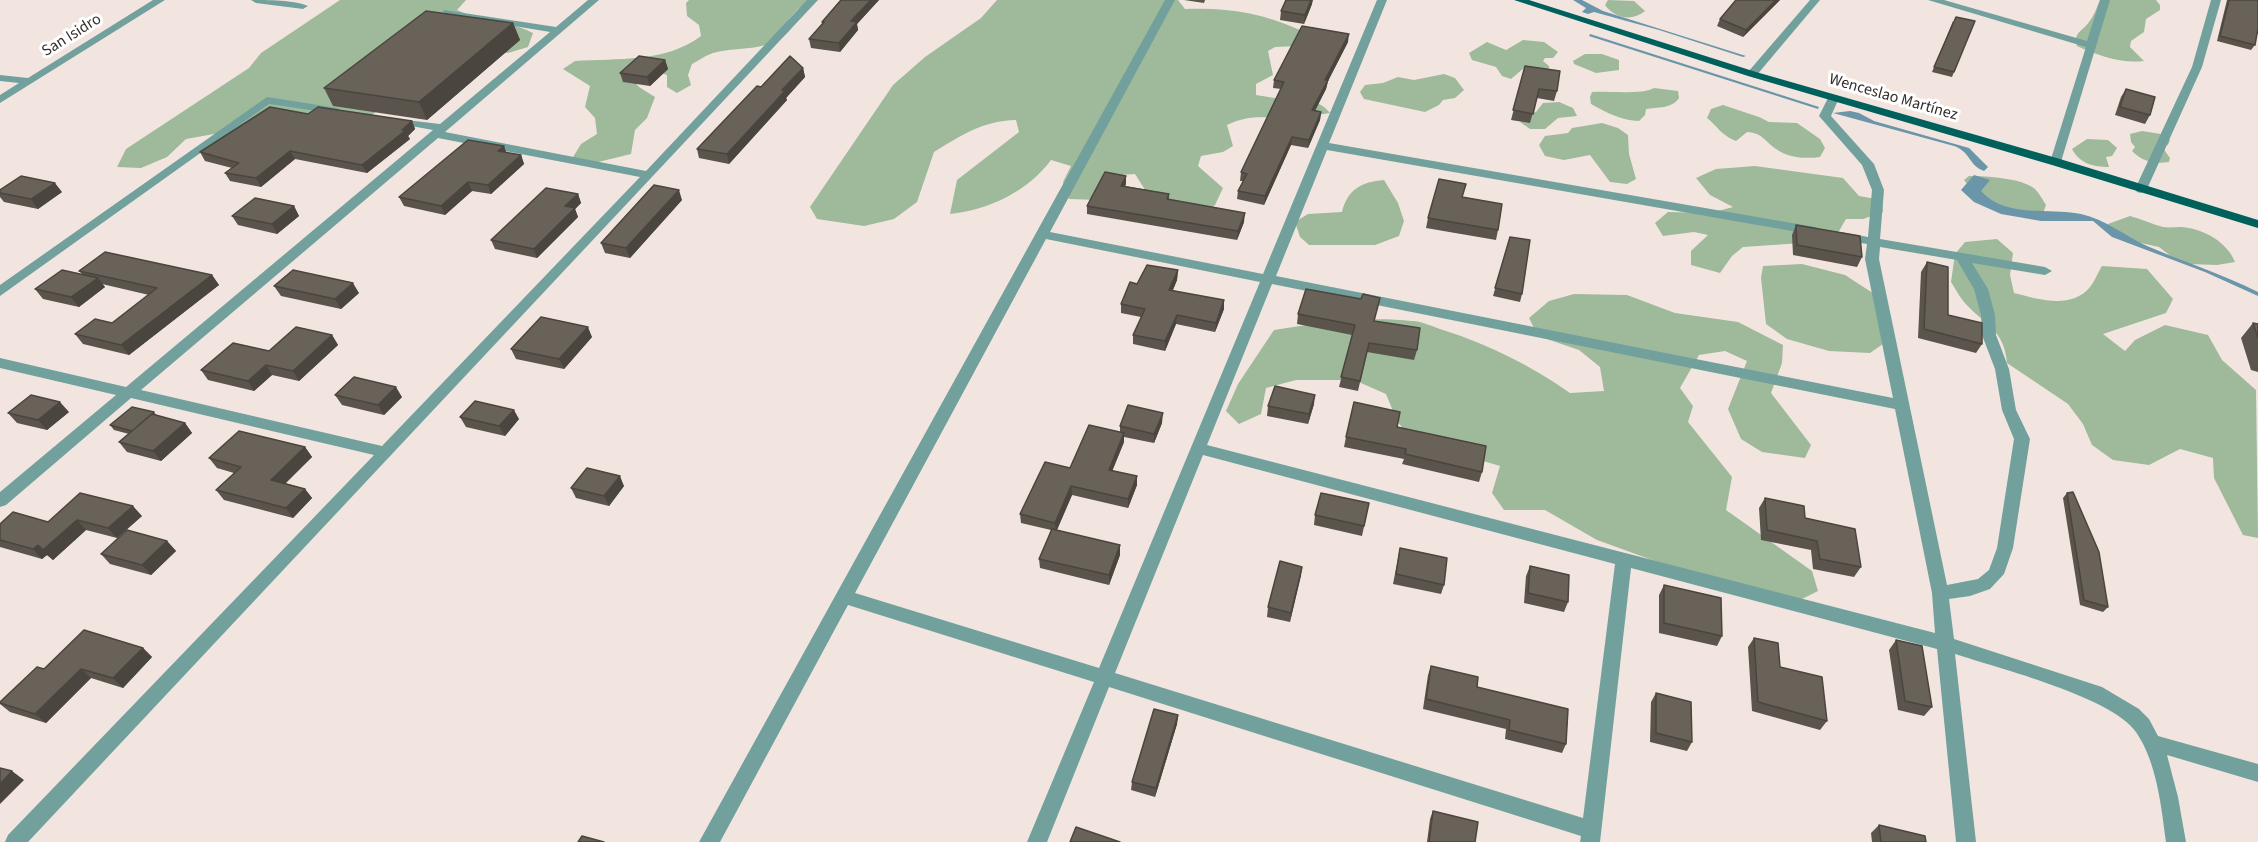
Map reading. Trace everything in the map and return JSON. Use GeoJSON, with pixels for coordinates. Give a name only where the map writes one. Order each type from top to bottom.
{"type":"FeatureCollection","features":[{"type":"Feature","properties":{"kind":"main road","name":"Wenceslao Martínez"},"geometry":{"type":"LineString","coordinates":[[1519,0],[1752,74],[2056,162],[2258,224]]}},
{"type":"Feature","properties":{"kind":"street","name":"San Isidro"},"geometry":{"type":"LineString","coordinates":[[0,100],[160,0]]}},
{"type":"Feature","properties":{"kind":"street"},"geometry":{"type":"LineString","coordinates":[[256,0],[303,6]]}},
{"type":"Feature","properties":{"kind":"street"},"geometry":{"type":"LineString","coordinates":[[0,501],[594,0]]}},
{"type":"Feature","properties":{"kind":"street"},"geometry":{"type":"LineString","coordinates":[[15,842],[813,0]]}},
{"type":"Feature","properties":{"kind":"street"},"geometry":{"type":"LineString","coordinates":[[709,842],[1170,0]]}},
{"type":"Feature","properties":{"kind":"street"},"geometry":{"type":"LineString","coordinates":[[1037,842],[1382,0]]}},
{"type":"Feature","properties":{"kind":"street"},"geometry":{"type":"LineString","coordinates":[[1752,74],[1815,0]]}},
{"type":"Feature","properties":{"kind":"street"},"geometry":{"type":"LineString","coordinates":[[1933,0],[2091,45]]}},
{"type":"Feature","properties":{"kind":"street"},"geometry":{"type":"LineString","coordinates":[[2056,162],[2104,0]]}},
{"type":"Feature","properties":{"kind":"street"},"geometry":{"type":"LineString","coordinates":[[2141,189],[2197,67],[2216,0]]}},
{"type":"Feature","properties":{"kind":"street"},"geometry":{"type":"LineString","coordinates":[[448,12],[558,30]]}},
{"type":"Feature","properties":{"kind":"street"},"geometry":{"type":"LineString","coordinates":[[0,78],[30,81]]}},
{"type":"Feature","properties":{"kind":"street"},"geometry":{"type":"LineString","coordinates":[[1833,98],[1825,116],[1868,164],[1878,190],[1872,259],[1940,593],[1966,842]]}},
{"type":"Feature","properties":{"kind":"street"},"geometry":{"type":"LineString","coordinates":[[0,292],[267,100],[349,113]]}},
{"type":"Feature","properties":{"kind":"street"},"geometry":{"type":"LineString","coordinates":[[384,119],[649,175]]}},
{"type":"Feature","properties":{"kind":"street"},"geometry":{"type":"LineString","coordinates":[[1321,145],[2045,271]]}},
{"type":"Feature","properties":{"kind":"street"},"geometry":{"type":"LineString","coordinates":[[1042,234],[1902,405]]}},
{"type":"Feature","properties":{"kind":"street"},"geometry":{"type":"LineString","coordinates":[[1940,593],[1970,589],[1984,584],[1996,574],[2005,548],[2022,439],[2009,410],[2002,369],[1989,335],[1988,315],[1981,289],[1961,256]]}},
{"type":"Feature","properties":{"kind":"street"},"geometry":{"type":"LineString","coordinates":[[0,363],[386,452]]}},
{"type":"Feature","properties":{"kind":"street"},"geometry":{"type":"LineString","coordinates":[[1199,448],[1944,643],[2096,693],[2116,703],[2141,723],[2151,742],[2168,793],[2176,842]]}},
{"type":"Feature","properties":{"kind":"street"},"geometry":{"type":"LineString","coordinates":[[843,596],[1590,836],[1624,559]]}},
{"type":"Feature","properties":{"kind":"street"},"geometry":{"type":"LineString","coordinates":[[2151,742],[2258,773]]}},
{"type":"Feature","properties":{"kind":"green space"},"geometry":{"type":"Polygon","coordinates":[[[340,0],[466,0],[457,10],[533,33],[528,47],[508,53],[482,52],[389,102],[356,127],[234,137],[214,134],[186,139],[167,157],[141,168],[117,167],[126,149],[249,68],[261,53],[340,0]]]}},
{"type":"Feature","properties":{"kind":"green space"},"geometry":{"type":"Polygon","coordinates":[[[689,0],[817,0],[798,9],[789,19],[791,29],[773,42],[713,53],[692,64],[688,75],[691,85],[677,93],[667,87],[667,75],[654,71],[630,77],[639,87],[655,97],[647,118],[635,130],[631,154],[590,164],[570,162],[581,144],[597,134],[595,118],[585,107],[590,86],[563,69],[575,61],[657,55],[687,45],[701,36],[699,25],[687,16],[686,3],[689,0]]]}},
{"type":"Feature","properties":{"kind":"green space"},"geometry":{"type":"Polygon","coordinates":[[[997,0],[1178,0],[1185,9],[1230,10],[1272,19],[1300,30],[1298,46],[1275,47],[1268,51],[1273,75],[1256,84],[1256,95],[1313,102],[1330,113],[1292,118],[1250,118],[1227,125],[1233,146],[1223,152],[1201,156],[1198,166],[1223,188],[1215,205],[1192,223],[1159,212],[1135,174],[1120,175],[1099,200],[1069,199],[1063,182],[1071,166],[1051,160],[1031,181],[1006,197],[979,208],[950,214],[957,180],[1019,132],[1016,120],[982,126],[934,152],[917,202],[894,219],[864,226],[817,219],[810,207],[893,85],[925,57],[981,18],[997,0]]]}},
{"type":"Feature","properties":{"kind":"green space"},"geometry":{"type":"Polygon","coordinates":[[[1608,0],[1634,1],[1645,11],[1635,17],[1618,16],[1605,5],[1608,0]]]}},
{"type":"Feature","properties":{"kind":"green space"},"geometry":{"type":"Polygon","coordinates":[[[2100,0],[2156,0],[2160,5],[2160,10],[2146,19],[2144,32],[2131,41],[2130,47],[2144,61],[2118,60],[2077,46],[2077,35],[2091,20],[2100,0]]]}},
{"type":"Feature","properties":{"kind":"green space"},"geometry":{"type":"Polygon","coordinates":[[[1523,40],[1544,42],[1558,52],[1553,58],[1545,58],[1543,61],[1549,66],[1549,70],[1540,73],[1524,68],[1511,79],[1502,76],[1496,67],[1472,60],[1469,53],[1487,42],[1506,50],[1523,40]]]}},
{"type":"Feature","properties":{"kind":"green space"},"geometry":{"type":"Polygon","coordinates":[[[1585,54],[1602,54],[1619,60],[1619,70],[1596,73],[1574,64],[1573,61],[1585,54]]]}},
{"type":"Feature","properties":{"kind":"green space"},"geometry":{"type":"Polygon","coordinates":[[[1444,74],[1455,78],[1464,90],[1455,98],[1443,100],[1439,105],[1425,112],[1364,99],[1360,92],[1365,85],[1383,83],[1398,77],[1414,80],[1444,74]]]}},
{"type":"Feature","properties":{"kind":"green space"},"geometry":{"type":"Polygon","coordinates":[[[1654,88],[1678,91],[1679,98],[1668,106],[1646,109],[1645,115],[1639,121],[1620,118],[1591,104],[1592,92],[1633,92],[1654,88]]]}},
{"type":"Feature","properties":{"kind":"green space"},"geometry":{"type":"Polygon","coordinates":[[[1559,102],[1573,108],[1577,116],[1558,118],[1545,129],[1530,129],[1520,122],[1528,113],[1536,112],[1543,103],[1559,102]]]}},
{"type":"Feature","properties":{"kind":"green space"},"geometry":{"type":"Polygon","coordinates":[[[1723,105],[1769,122],[1797,123],[1820,139],[1825,148],[1820,157],[1803,158],[1781,152],[1760,136],[1752,133],[1747,132],[1736,141],[1723,133],[1707,118],[1711,109],[1723,105]]]}},
{"type":"Feature","properties":{"kind":"green space"},"geometry":{"type":"Polygon","coordinates":[[[1602,123],[1618,128],[1628,135],[1629,154],[1636,179],[1627,184],[1610,182],[1590,155],[1564,160],[1545,156],[1539,145],[1545,136],[1568,133],[1572,128],[1602,123]]]}},
{"type":"Feature","properties":{"kind":"green space"},"geometry":{"type":"Polygon","coordinates":[[[2142,131],[2161,134],[2170,140],[2168,145],[2164,146],[2170,158],[2169,162],[2149,161],[2140,158],[2132,151],[2135,147],[2131,142],[2130,134],[2142,131]]]}},
{"type":"Feature","properties":{"kind":"green space"},"geometry":{"type":"Polygon","coordinates":[[[2087,139],[2108,140],[2117,148],[2112,156],[2106,157],[2109,167],[2088,164],[2075,154],[2072,149],[2087,139]]]}},
{"type":"Feature","properties":{"kind":"green space"},"geometry":{"type":"Polygon","coordinates":[[[1755,166],[1843,178],[1859,196],[1882,200],[1883,212],[1863,219],[1846,219],[1835,238],[1743,247],[1732,256],[1720,273],[1691,265],[1691,251],[1708,235],[1694,232],[1663,236],[1655,223],[1668,212],[1710,213],[1733,207],[1710,195],[1696,178],[1716,169],[1755,166]]]}},
{"type":"Feature","properties":{"kind":"green space"},"geometry":{"type":"Polygon","coordinates":[[[1969,176],[2004,178],[2029,185],[2046,205],[2043,213],[2028,215],[1977,197],[1964,180],[1969,176]]]}},
{"type":"Feature","properties":{"kind":"green space"},"geometry":{"type":"Polygon","coordinates":[[[1384,180],[1398,203],[1404,221],[1399,236],[1375,245],[1309,245],[1300,237],[1295,222],[1308,214],[1342,212],[1348,198],[1357,188],[1384,180]]]}},
{"type":"Feature","properties":{"kind":"green space"},"geometry":{"type":"Polygon","coordinates":[[[2130,216],[2163,227],[2198,230],[2221,243],[2235,262],[2217,265],[2188,264],[2176,260],[2159,247],[2128,243],[2107,227],[2108,224],[2130,216]]]}},
{"type":"Feature","properties":{"kind":"green space"},"geometry":{"type":"Polygon","coordinates":[[[1997,239],[2013,253],[2010,275],[2014,293],[2033,298],[2064,301],[2082,294],[2090,287],[2102,266],[2147,269],[2173,299],[2166,313],[2103,334],[2125,351],[2135,340],[2165,325],[2208,335],[2222,360],[2256,390],[2258,538],[2243,535],[2214,478],[2213,458],[2180,449],[2149,465],[2113,460],[2092,445],[2083,424],[2068,404],[2007,363],[2002,342],[1997,334],[1971,310],[1951,282],[1955,254],[1965,242],[1997,239]]]}},
{"type":"Feature","properties":{"kind":"green space"},"geometry":{"type":"Polygon","coordinates":[[[1802,264],[1845,275],[1879,297],[1890,339],[1870,353],[1829,351],[1787,339],[1766,324],[1761,278],[1763,266],[1802,264]]]}},
{"type":"Feature","properties":{"kind":"green space"},"geometry":{"type":"Polygon","coordinates":[[[1574,294],[1627,295],[1675,313],[1738,322],[1783,345],[1782,363],[1771,393],[1811,445],[1805,458],[1762,452],[1741,439],[1728,409],[1747,361],[1725,351],[1699,355],[1680,388],[1693,406],[1688,422],[1732,477],[1726,510],[1812,571],[1818,591],[1800,600],[1655,561],[1597,540],[1545,510],[1504,510],[1492,493],[1500,466],[1470,457],[1422,452],[1397,421],[1386,394],[1354,380],[1296,380],[1266,388],[1261,414],[1239,424],[1226,411],[1238,384],[1274,330],[1360,320],[1424,323],[1477,342],[1509,357],[1540,373],[1570,393],[1604,391],[1600,367],[1579,350],[1538,336],[1529,318],[1549,301],[1574,294]]]}},
{"type":"Feature","properties":{"kind":"water"},"geometry":{"type":"Polygon","coordinates":[[[1573,0],[1582,0],[1603,11],[1746,56],[1594,12],[1588,14],[1582,12],[1586,8],[1573,0]]]}},
{"type":"Feature","properties":{"kind":"water"},"geometry":{"type":"Polygon","coordinates":[[[1590,34],[1819,107],[1818,109],[1589,36],[1590,34]]]}},
{"type":"Feature","properties":{"kind":"water"},"geometry":{"type":"Polygon","coordinates":[[[1850,111],[1874,121],[1969,148],[1988,167],[1984,171],[1975,166],[1964,152],[1954,146],[1833,113],[1850,111]]]}},
{"type":"Feature","properties":{"kind":"water"},"geometry":{"type":"Polygon","coordinates":[[[1974,175],[1990,180],[1981,191],[1991,200],[2015,209],[2069,212],[2090,216],[2147,246],[2258,292],[2258,296],[2205,272],[2112,237],[2093,221],[2041,221],[2001,214],[1974,202],[1961,190],[1974,175]]]}},
{"type":"Feature","properties":{"kind":"building"},"geometry":{"type":"Polygon","coordinates":[[[841,0],[871,0],[851,21],[857,22],[839,43],[809,39],[824,22],[822,22],[841,0]]]}},
{"type":"Feature","properties":{"kind":"building"},"geometry":{"type":"Polygon","coordinates":[[[1286,0],[1311,0],[1305,15],[1281,11],[1286,0]]]}},
{"type":"Feature","properties":{"kind":"building"},"geometry":{"type":"Polygon","coordinates":[[[1736,0],[1776,0],[1746,30],[1720,19],[1736,0]]]}},
{"type":"Feature","properties":{"kind":"building"},"geometry":{"type":"Polygon","coordinates":[[[2229,0],[2258,0],[2258,28],[2255,45],[2220,36],[2229,0]]]}},
{"type":"Feature","properties":{"kind":"building"},"geometry":{"type":"Polygon","coordinates":[[[426,11],[513,23],[419,102],[324,88],[426,11]]]}},
{"type":"Feature","properties":{"kind":"building"},"geometry":{"type":"Polygon","coordinates":[[[1956,17],[1975,21],[1954,72],[1934,67],[1956,17]]]}},
{"type":"Feature","properties":{"kind":"building"},"geometry":{"type":"Polygon","coordinates":[[[1302,26],[1349,34],[1312,110],[1321,112],[1309,140],[1292,137],[1265,196],[1238,191],[1247,174],[1241,172],[1284,82],[1274,80],[1302,26]]]}},
{"type":"Feature","properties":{"kind":"building"},"geometry":{"type":"Polygon","coordinates":[[[639,56],[665,60],[647,77],[620,73],[639,56]]]}},
{"type":"Feature","properties":{"kind":"building"},"geometry":{"type":"Polygon","coordinates":[[[790,56],[803,68],[727,154],[697,149],[757,86],[761,87],[790,56]]]}},
{"type":"Feature","properties":{"kind":"building"},"geometry":{"type":"Polygon","coordinates":[[[1525,66],[1560,71],[1557,91],[1539,89],[1533,114],[1513,110],[1525,66]]]}},
{"type":"Feature","properties":{"kind":"building"},"geometry":{"type":"Polygon","coordinates":[[[2126,89],[2155,97],[2150,115],[2120,107],[2126,89]]]}},
{"type":"Feature","properties":{"kind":"building"},"geometry":{"type":"Polygon","coordinates":[[[270,107],[308,114],[318,107],[412,121],[402,130],[406,130],[362,165],[290,151],[256,178],[225,173],[239,163],[200,152],[270,107]]]}},
{"type":"Feature","properties":{"kind":"building"},"geometry":{"type":"Polygon","coordinates":[[[468,140],[504,146],[498,151],[521,155],[488,185],[468,182],[441,206],[399,197],[468,140]]]}},
{"type":"Feature","properties":{"kind":"building"},"geometry":{"type":"Polygon","coordinates":[[[1105,172],[1126,176],[1121,186],[1169,194],[1167,199],[1245,213],[1238,231],[1087,206],[1105,172]]]}},
{"type":"Feature","properties":{"kind":"building"},"geometry":{"type":"Polygon","coordinates":[[[21,176],[55,183],[31,199],[0,193],[0,190],[21,176]]]}},
{"type":"Feature","properties":{"kind":"building"},"geometry":{"type":"Polygon","coordinates":[[[1439,179],[1466,184],[1462,197],[1502,204],[1498,230],[1428,218],[1439,179]]]}},
{"type":"Feature","properties":{"kind":"building"},"geometry":{"type":"Polygon","coordinates":[[[654,185],[679,190],[626,248],[601,243],[654,185]]]}},
{"type":"Feature","properties":{"kind":"building"},"geometry":{"type":"Polygon","coordinates":[[[546,188],[578,194],[565,206],[575,208],[534,249],[491,240],[546,188]]]}},
{"type":"Feature","properties":{"kind":"building"},"geometry":{"type":"Polygon","coordinates":[[[255,198],[294,206],[272,224],[232,216],[255,198]]]}},
{"type":"Feature","properties":{"kind":"building"},"geometry":{"type":"Polygon","coordinates":[[[1796,225],[1860,236],[1862,257],[1797,245],[1796,225]]]}},
{"type":"Feature","properties":{"kind":"building"},"geometry":{"type":"Polygon","coordinates":[[[1510,237],[1530,240],[1522,294],[1495,288],[1510,237]]]}},
{"type":"Feature","properties":{"kind":"building"},"geometry":{"type":"Polygon","coordinates":[[[105,252],[212,275],[121,345],[75,334],[95,319],[112,323],[157,288],[79,271],[105,252]]]}},
{"type":"Feature","properties":{"kind":"building"},"geometry":{"type":"Polygon","coordinates":[[[1927,262],[1948,267],[1948,315],[1982,323],[1982,344],[1924,329],[1927,262]]]}},
{"type":"Feature","properties":{"kind":"building"},"geometry":{"type":"Polygon","coordinates":[[[1147,265],[1178,270],[1169,290],[1224,300],[1216,323],[1177,315],[1165,341],[1133,335],[1145,309],[1121,304],[1130,282],[1137,284],[1147,265]]]}},
{"type":"Feature","properties":{"kind":"building"},"geometry":{"type":"Polygon","coordinates":[[[62,270],[98,278],[71,297],[35,289],[62,270]]]}},
{"type":"Feature","properties":{"kind":"building"},"geometry":{"type":"Polygon","coordinates":[[[293,270],[353,283],[335,299],[274,286],[293,270]]]}},
{"type":"Feature","properties":{"kind":"building"},"geometry":{"type":"Polygon","coordinates":[[[1306,289],[1361,299],[1363,294],[1380,298],[1374,321],[1420,328],[1417,350],[1369,343],[1360,381],[1341,377],[1355,325],[1298,314],[1306,289]]]}},
{"type":"Feature","properties":{"kind":"building"},"geometry":{"type":"Polygon","coordinates":[[[541,317],[588,327],[559,359],[511,349],[541,317]]]}},
{"type":"Feature","properties":{"kind":"building"},"geometry":{"type":"Polygon","coordinates":[[[2253,323],[2258,324],[2258,338],[2253,323]]]}},
{"type":"Feature","properties":{"kind":"building"},"geometry":{"type":"Polygon","coordinates":[[[296,327],[332,335],[293,371],[266,365],[248,381],[201,370],[233,343],[269,351],[296,327]]]}},
{"type":"Feature","properties":{"kind":"building"},"geometry":{"type":"Polygon","coordinates":[[[354,377],[396,387],[378,405],[335,395],[354,377]]]}},
{"type":"Feature","properties":{"kind":"building"},"geometry":{"type":"Polygon","coordinates":[[[1275,386],[1315,395],[1309,414],[1268,406],[1275,386]]]}},
{"type":"Feature","properties":{"kind":"building"},"geometry":{"type":"Polygon","coordinates":[[[31,395],[60,402],[38,420],[8,413],[31,395]]]}},
{"type":"Feature","properties":{"kind":"building"},"geometry":{"type":"Polygon","coordinates":[[[475,401],[514,410],[499,426],[460,417],[475,401]]]}},
{"type":"Feature","properties":{"kind":"building"},"geometry":{"type":"Polygon","coordinates":[[[1354,402],[1400,412],[1397,427],[1486,446],[1482,472],[1405,454],[1406,449],[1346,437],[1354,402]]]}},
{"type":"Feature","properties":{"kind":"building"},"geometry":{"type":"Polygon","coordinates":[[[1128,405],[1163,413],[1154,434],[1120,426],[1128,405]]]}},
{"type":"Feature","properties":{"kind":"building"},"geometry":{"type":"Polygon","coordinates":[[[132,407],[154,412],[132,431],[110,425],[132,407]]]}},
{"type":"Feature","properties":{"kind":"building"},"geometry":{"type":"Polygon","coordinates":[[[152,414],[185,423],[153,451],[119,442],[152,414]]]}},
{"type":"Feature","properties":{"kind":"building"},"geometry":{"type":"Polygon","coordinates":[[[1089,425],[1124,433],[1109,470],[1137,476],[1128,499],[1071,486],[1055,523],[1020,514],[1045,462],[1070,468],[1089,425]]]}},
{"type":"Feature","properties":{"kind":"building"},"geometry":{"type":"Polygon","coordinates":[[[239,431],[305,447],[271,480],[305,489],[286,508],[216,490],[241,467],[209,458],[239,431]]]}},
{"type":"Feature","properties":{"kind":"building"},"geometry":{"type":"Polygon","coordinates":[[[587,468],[620,476],[604,496],[571,488],[587,468]]]}},
{"type":"Feature","properties":{"kind":"building"},"geometry":{"type":"Polygon","coordinates":[[[2073,492],[2099,552],[2108,607],[2084,600],[2067,493],[2073,492]]]}},
{"type":"Feature","properties":{"kind":"building"},"geometry":{"type":"Polygon","coordinates":[[[80,493],[133,506],[108,528],[77,520],[43,550],[38,545],[33,549],[0,540],[0,524],[13,512],[48,522],[80,493]]]}},
{"type":"Feature","properties":{"kind":"building"},"geometry":{"type":"Polygon","coordinates":[[[1321,493],[1369,503],[1364,526],[1315,515],[1321,493]]]}},
{"type":"Feature","properties":{"kind":"building"},"geometry":{"type":"Polygon","coordinates":[[[1765,498],[1804,506],[1805,518],[1855,529],[1861,567],[1820,559],[1817,541],[1767,530],[1765,498]]]}},
{"type":"Feature","properties":{"kind":"building"},"geometry":{"type":"Polygon","coordinates":[[[1052,529],[1120,545],[1109,575],[1039,559],[1052,529]]]}},
{"type":"Feature","properties":{"kind":"building"},"geometry":{"type":"Polygon","coordinates":[[[127,530],[167,541],[142,565],[101,554],[127,530]]]}},
{"type":"Feature","properties":{"kind":"building"},"geometry":{"type":"Polygon","coordinates":[[[1400,548],[1447,558],[1444,585],[1396,574],[1400,548]]]}},
{"type":"Feature","properties":{"kind":"building"},"geometry":{"type":"Polygon","coordinates":[[[1280,561],[1302,567],[1291,613],[1268,607],[1280,561]]]}},
{"type":"Feature","properties":{"kind":"building"},"geometry":{"type":"Polygon","coordinates":[[[1530,566],[1569,575],[1568,602],[1528,593],[1530,566]]]}},
{"type":"Feature","properties":{"kind":"building"},"geometry":{"type":"Polygon","coordinates":[[[1664,585],[1721,598],[1722,636],[1664,623],[1664,585]]]}},
{"type":"Feature","properties":{"kind":"building"},"geometry":{"type":"Polygon","coordinates":[[[84,630],[143,648],[113,678],[81,669],[35,714],[0,703],[37,667],[44,669],[84,630]]]}},
{"type":"Feature","properties":{"kind":"building"},"geometry":{"type":"Polygon","coordinates":[[[1754,638],[1778,643],[1780,667],[1822,677],[1827,721],[1758,702],[1754,638]]]}},
{"type":"Feature","properties":{"kind":"building"},"geometry":{"type":"Polygon","coordinates":[[[1896,640],[1922,646],[1932,707],[1905,701],[1896,640]]]}},
{"type":"Feature","properties":{"kind":"building"},"geometry":{"type":"Polygon","coordinates":[[[1431,666],[1478,677],[1477,687],[1568,709],[1566,744],[1509,730],[1510,720],[1426,699],[1431,666]]]}},
{"type":"Feature","properties":{"kind":"building"},"geometry":{"type":"Polygon","coordinates":[[[1656,693],[1691,702],[1692,742],[1656,733],[1656,693]]]}},
{"type":"Feature","properties":{"kind":"building"},"geometry":{"type":"Polygon","coordinates":[[[1154,709],[1178,715],[1156,788],[1132,782],[1154,709]]]}},
{"type":"Feature","properties":{"kind":"building"},"geometry":{"type":"Polygon","coordinates":[[[0,768],[12,771],[0,784],[0,768]]]}},
{"type":"Feature","properties":{"kind":"building"},"geometry":{"type":"Polygon","coordinates":[[[1433,811],[1478,822],[1475,842],[1429,842],[1433,811]]]}},
{"type":"Feature","properties":{"kind":"building"},"geometry":{"type":"Polygon","coordinates":[[[1879,825],[1925,836],[1926,842],[1881,842],[1879,825]]]}},
{"type":"Feature","properties":{"kind":"building"},"geometry":{"type":"Polygon","coordinates":[[[1076,827],[1120,842],[1070,842],[1076,827]]]}},
{"type":"Feature","properties":{"kind":"building"},"geometry":{"type":"Polygon","coordinates":[[[582,836],[604,842],[578,842],[582,836]]]}}]}
